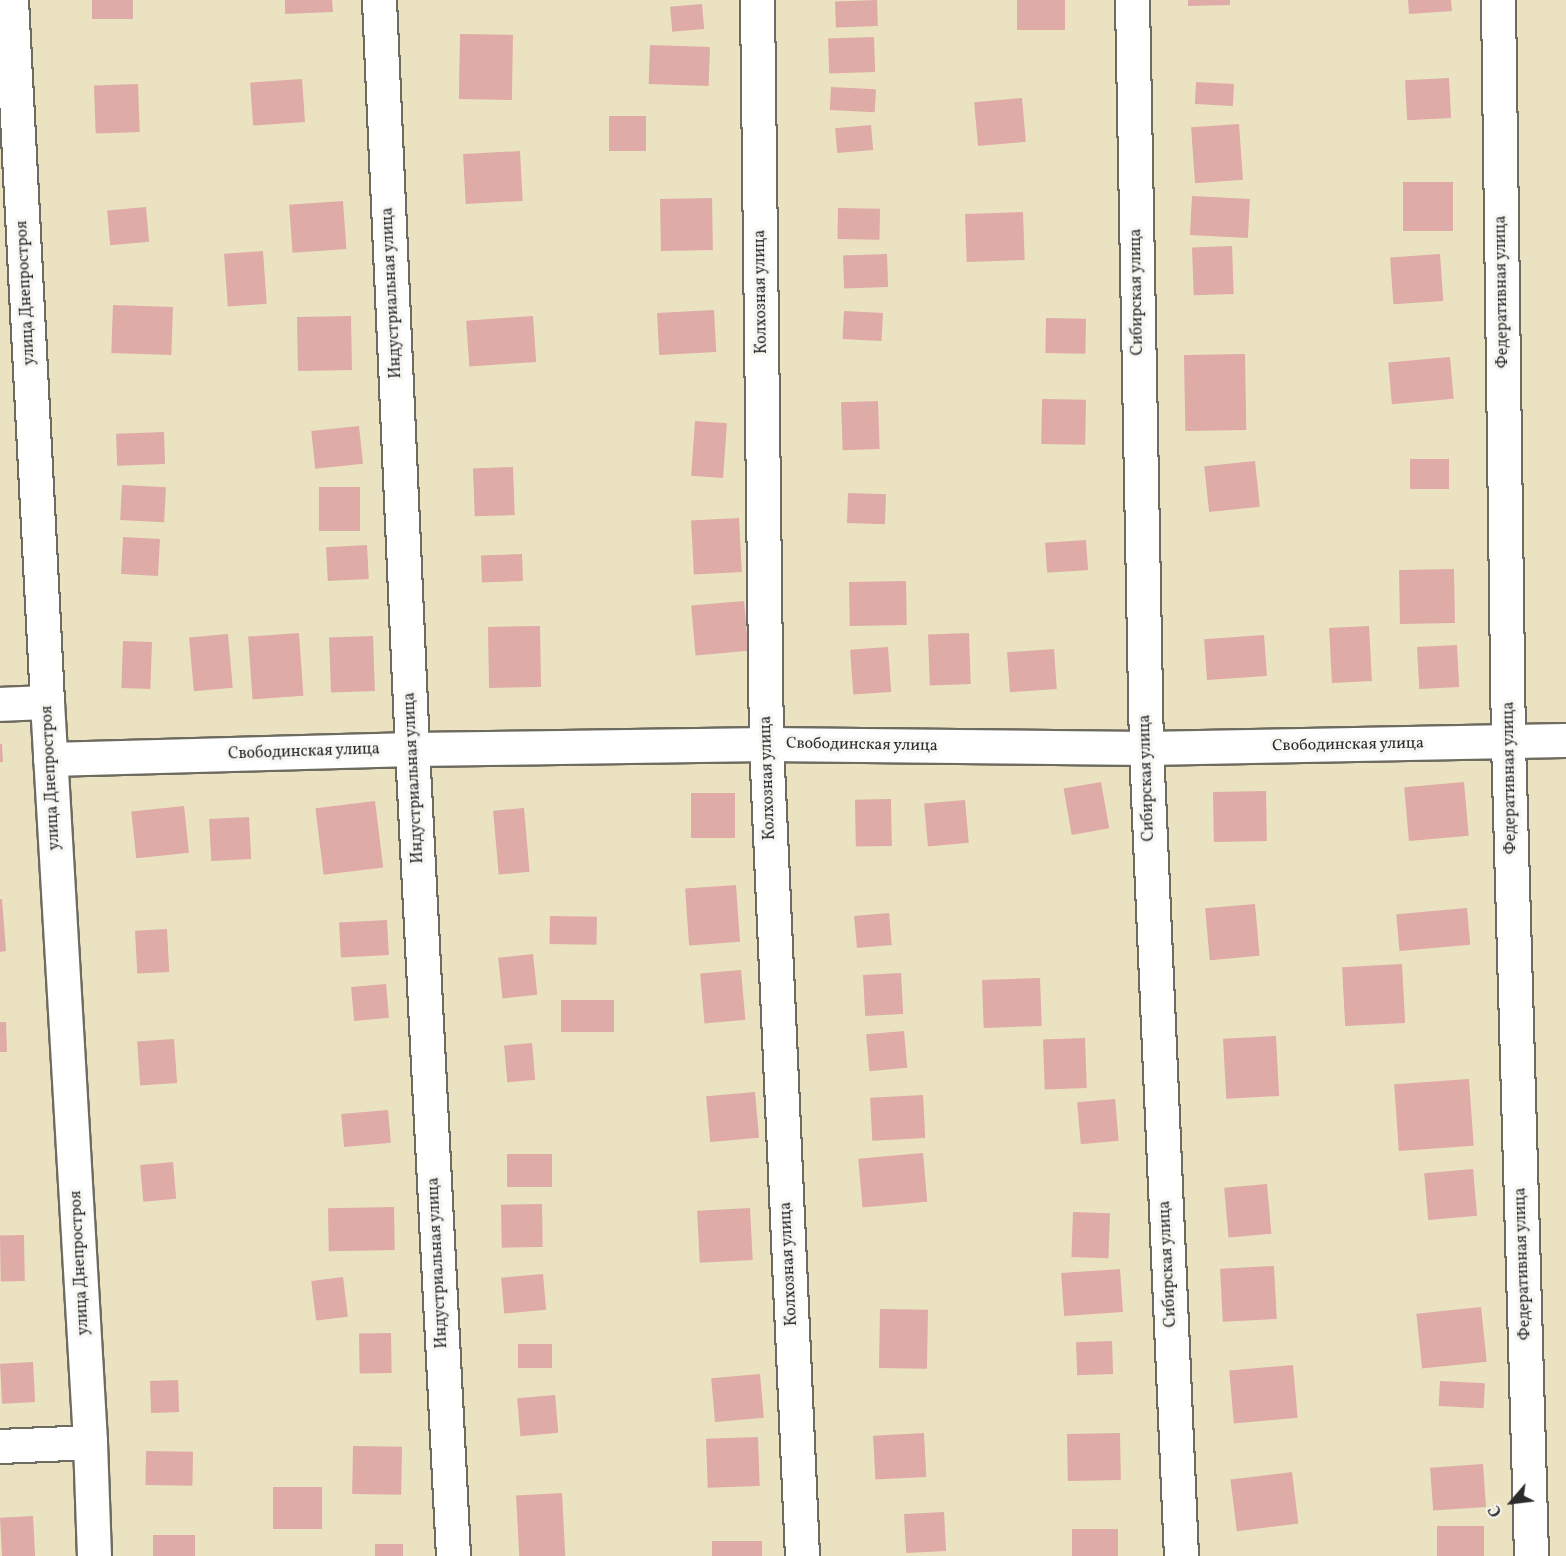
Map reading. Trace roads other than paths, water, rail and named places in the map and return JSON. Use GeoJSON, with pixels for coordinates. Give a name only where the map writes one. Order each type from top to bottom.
{"type":"FeatureCollection","features":[{"type":"Feature","properties":{"kind":"street","name":"улица Днепростроя"},"geometry":{"type":"LineString","coordinates":[[11,0],[50,759],[90,1442],[94,1556]]}},
{"type":"Feature","properties":{"kind":"street","name":"Индустриальная улица"},"geometry":{"type":"LineString","coordinates":[[379,0],[412,749],[453,1556]]}},
{"type":"Feature","properties":{"kind":"street","name":"Колхозная улица"},"geometry":{"type":"LineString","coordinates":[[757,0],[766,744],[802,1556]]}},
{"type":"Feature","properties":{"kind":"street","name":"Сибирская улица"},"geometry":{"type":"LineString","coordinates":[[1132,0],[1146,748],[1181,1556]]}},
{"type":"Feature","properties":{"kind":"street","name":"Федеративная улица"},"geometry":{"type":"LineString","coordinates":[[1498,0],[1508,742],[1531,1556]]}},
{"type":"Feature","properties":{"kind":"street"},"geometry":{"type":"LineString","coordinates":[[0,704],[47,702]]}},
{"type":"Feature","properties":{"kind":"street","name":"Свободинская улица"},"geometry":{"type":"LineString","coordinates":[[50,759],[412,749],[766,744],[1146,748],[1566,740]]}},
{"type":"Feature","properties":{"kind":"street"},"geometry":{"type":"LineString","coordinates":[[0,1446],[90,1442]]}}]}
